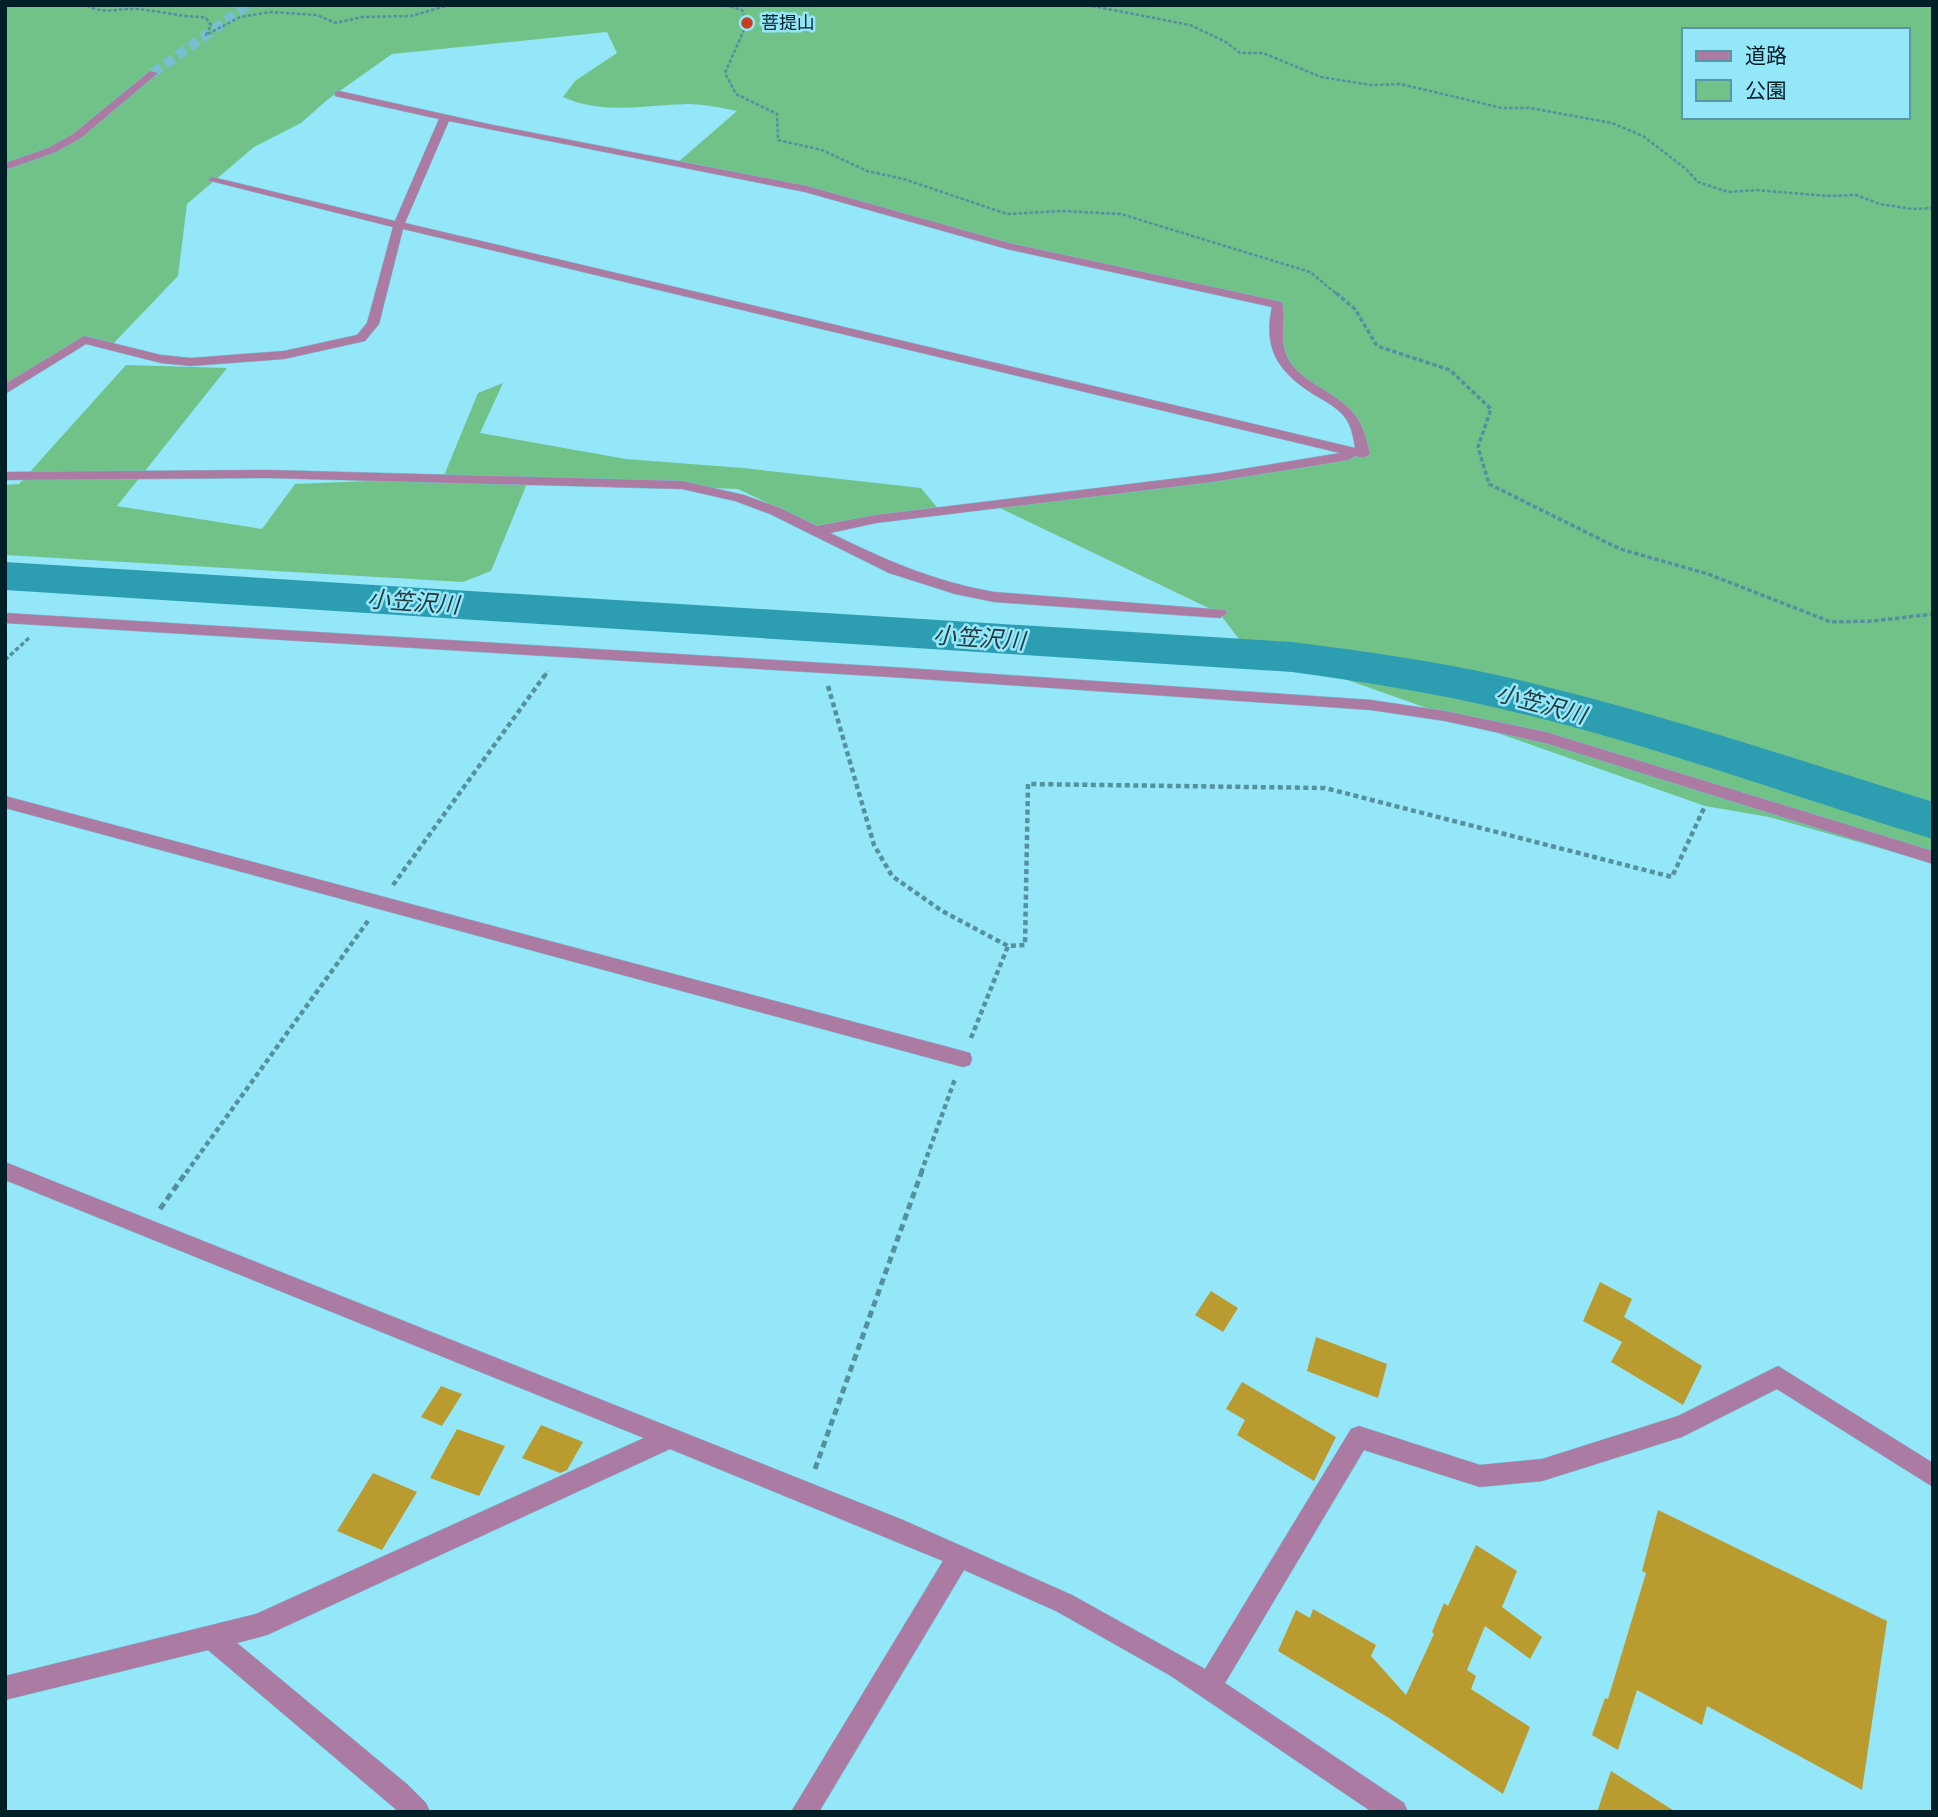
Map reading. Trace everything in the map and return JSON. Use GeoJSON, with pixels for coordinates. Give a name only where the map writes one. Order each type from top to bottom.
{"type":"FeatureCollection","features":[{"type":"Feature","properties":{"kind":"street"},"geometry":{"type":"LineString","coordinates":[[5,167],[52,150],[77,136],[152,74]]}},
{"type":"Feature","properties":{"kind":"street"},"geometry":{"type":"LineString","coordinates":[[339,94],[445,118],[807,189],[1007,246],[1278,305],[1274,318],[1280,361],[1295,377],[1348,413],[1357,426],[1363,454]]}},
{"type":"Feature","properties":{"kind":"street"},"geometry":{"type":"LineString","coordinates":[[5,390],[84,340],[161,359],[191,362],[284,355],[361,338],[373,324],[399,225],[445,118]]}},
{"type":"Feature","properties":{"kind":"street"},"geometry":{"type":"LineString","coordinates":[[212,180],[1294,440],[1363,454]]}},
{"type":"Feature","properties":{"kind":"street"},"geometry":{"type":"LineString","coordinates":[[816,531],[876,519],[1212,478],[1363,454]]}},
{"type":"Feature","properties":{"kind":"street"},"geometry":{"type":"LineString","coordinates":[[5,476],[283,474],[682,485],[739,498],[775,511],[894,570],[960,591],[994,597],[1220,613]]}},
{"type":"Feature","properties":{"kind":"street"},"geometry":{"type":"LineString","coordinates":[[5,618],[1371,705],[1421,712],[1546,738],[1933,859]]}},
{"type":"Feature","properties":{"kind":"street"},"geometry":{"type":"LineString","coordinates":[[5,802],[963,1059]]}},
{"type":"Feature","properties":{"kind":"street"},"geometry":{"type":"LineString","coordinates":[[5,1171],[806,1493],[1064,1603],[1209,1686],[1395,1812]]}},
{"type":"Feature","properties":{"kind":"street"},"geometry":{"type":"LineString","coordinates":[[1209,1686],[1359,1437],[1480,1476],[1542,1470],[1682,1426],[1778,1377],[1933,1476]]}},
{"type":"Feature","properties":{"kind":"street"},"geometry":{"type":"LineString","coordinates":[[5,1688],[258,1626],[669,1438]]}},
{"type":"Feature","properties":{"kind":"street"},"geometry":{"type":"LineString","coordinates":[[804,1812],[959,1556]]}},
{"type":"Feature","properties":{"kind":"street"},"geometry":{"type":"LineString","coordinates":[[211,1637],[399,1794],[416,1812]]}},
{"type":"Feature","properties":{"kind":"path"},"geometry":{"type":"LineString","coordinates":[[87,5],[94,10],[136,9],[181,17],[205,17],[211,25],[206,35],[240,17],[271,12],[317,15],[336,23],[362,17],[411,16],[449,5]]}},
{"type":"Feature","properties":{"kind":"path"},"geometry":{"type":"LineString","coordinates":[[1087,5],[1187,24],[1230,42],[1240,53],[1263,53],[1321,77],[1371,85],[1400,84],[1502,108],[1530,108],[1612,123],[1643,135],[1698,182],[1728,192],[1756,190],[1827,196],[1856,195],[1880,204],[1912,209],[1933,208]]}},
{"type":"Feature","properties":{"kind":"path"},"geometry":{"type":"LineString","coordinates":[[145,1229],[561,652]]}},
{"type":"Feature","properties":{"kind":"path"},"geometry":{"type":"LineString","coordinates":[[823,668],[874,845],[892,876],[942,911],[1007,946],[1025,945],[1028,784],[1325,788],[1672,877],[1712,791]]}},
{"type":"Feature","properties":{"kind":"path"},"geometry":{"type":"LineString","coordinates":[[806,1493],[963,1059],[1007,946]]}},
{"type":"Feature","properties":{"kind":"green space"},"geometry":{"type":"Polygon","coordinates":[[[5,5],[1933,5],[1933,863],[1769,817],[1705,806],[1242,643],[1219,613],[1000,508],[1362,454],[1349,415],[1280,361],[1278,305],[1007,246],[806,189],[677,163],[737,111],[688,104],[593,106],[563,97],[575,81],[617,53],[607,32],[392,54],[327,100],[301,123],[254,147],[187,204],[178,276],[111,346],[84,340],[5,390],[5,5]]]}},
{"type":"Feature","properties":{"kind":"green space"},"geometry":{"type":"Polygon","coordinates":[[[126,365],[227,368],[117,506],[262,529],[295,484],[443,478],[478,393],[503,383],[480,433],[626,459],[743,468],[921,488],[940,511],[825,530],[738,489],[528,481],[491,571],[463,582],[5,555],[5,485],[19,484],[126,365]]]}},
{"type":"Feature","properties":{"kind":"building"},"geometry":{"type":"Polygon","coordinates":[[[1600,1282],[1632,1299],[1624,1317],[1702,1366],[1683,1405],[1611,1362],[1622,1342],[1583,1321],[1600,1282]]]}},
{"type":"Feature","properties":{"kind":"building"},"geometry":{"type":"Polygon","coordinates":[[[1211,1291],[1238,1308],[1223,1332],[1195,1315],[1211,1291]]]}},
{"type":"Feature","properties":{"kind":"building"},"geometry":{"type":"Polygon","coordinates":[[[1316,1337],[1387,1364],[1378,1398],[1307,1371],[1316,1337]]]}},
{"type":"Feature","properties":{"kind":"building"},"geometry":{"type":"Polygon","coordinates":[[[1242,1382],[1336,1437],[1314,1481],[1237,1435],[1245,1420],[1226,1409],[1242,1382]]]}},
{"type":"Feature","properties":{"kind":"building"},"geometry":{"type":"Polygon","coordinates":[[[441,1386],[462,1394],[442,1426],[421,1417],[441,1386]]]}},
{"type":"Feature","properties":{"kind":"building"},"geometry":{"type":"Polygon","coordinates":[[[541,1425],[583,1442],[567,1470],[560,1473],[522,1458],[541,1425]]]}},
{"type":"Feature","properties":{"kind":"building"},"geometry":{"type":"Polygon","coordinates":[[[457,1429],[505,1446],[479,1496],[430,1478],[457,1429]]]}},
{"type":"Feature","properties":{"kind":"building"},"geometry":{"type":"Polygon","coordinates":[[[373,1473],[417,1492],[382,1550],[337,1531],[373,1473]]]}},
{"type":"Feature","properties":{"kind":"building"},"geometry":{"type":"Polygon","coordinates":[[[1658,1510],[1887,1621],[1862,1790],[1707,1706],[1702,1725],[1637,1690],[1618,1750],[1592,1735],[1605,1698],[1608,1699],[1646,1573],[1642,1571],[1658,1510]]]}},
{"type":"Feature","properties":{"kind":"building"},"geometry":{"type":"Polygon","coordinates":[[[1476,1545],[1517,1571],[1502,1607],[1542,1637],[1530,1659],[1485,1626],[1467,1670],[1476,1676],[1471,1689],[1530,1727],[1503,1794],[1389,1718],[1278,1651],[1296,1610],[1310,1618],[1313,1609],[1376,1645],[1371,1656],[1406,1695],[1434,1634],[1432,1632],[1444,1603],[1448,1606],[1476,1545]]]}},
{"type":"Feature","properties":{"kind":"building"},"geometry":{"type":"Polygon","coordinates":[[[1611,1771],[1676,1812],[1597,1812],[1611,1771]]]}},
{"type":"Feature","properties":{"kind":"waterway","name":"小笠沢川"},"geometry":{"type":"LineString","coordinates":[[5,576],[1292,657],[1446,681],[1537,701],[1686,743],[1933,821]]}},
{"type":"Feature","properties":{"kind":"tunnel"},"geometry":{"type":"LineString","coordinates":[[153,73],[248,5]]}},
{"type":"Feature","properties":{"kind":"place","name":"菩提山"},"geometry":{"type":"Point","coordinates":[747,23]}}]}
